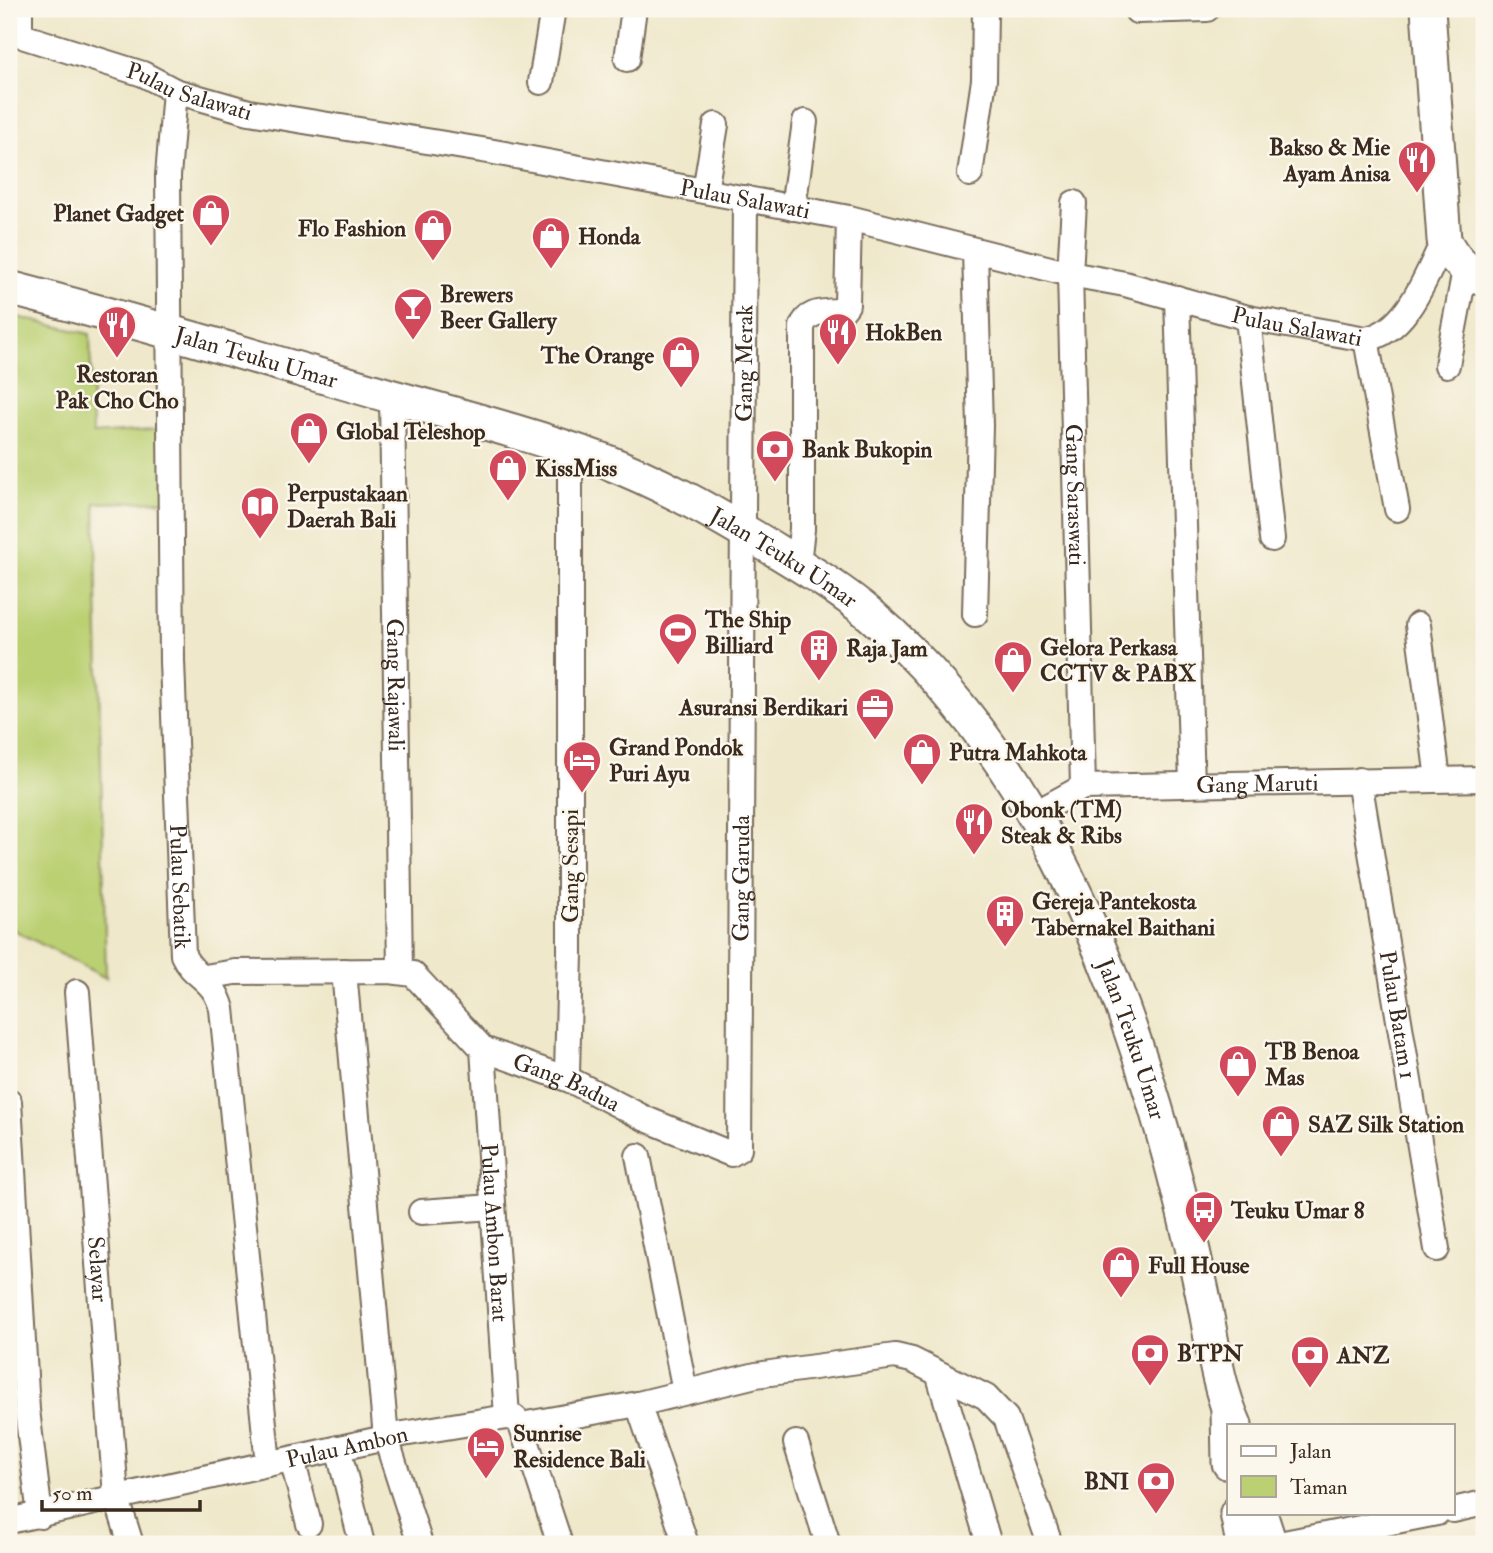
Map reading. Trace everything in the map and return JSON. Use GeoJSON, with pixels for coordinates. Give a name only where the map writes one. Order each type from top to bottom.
{"type":"FeatureCollection","features":[{"type":"Feature","properties":{"kind":"main road"},"geometry":{"type":"LineString","coordinates":[[1428,9],[1444,240],[1452,256],[1475,274]]}},
{"type":"Feature","properties":{"kind":"main road","name":"Jalan Teuku Umar"},"geometry":{"type":"LineString","coordinates":[[9,288],[121,317],[570,449],[671,490],[798,564],[871,615],[938,680],[982,733],[1036,813],[1061,858],[1132,1034],[1186,1226],[1232,1418]]}},
{"type":"Feature","properties":{"kind":"main road"},"geometry":{"type":"LineString","coordinates":[[1246,1538],[1260,1514]]}},
{"type":"Feature","properties":{"kind":"street","name":"Pulau Salawati"},"geometry":{"type":"LineString","coordinates":[[20,9],[20,30],[25,37],[144,74],[175,92],[249,112],[849,218],[975,251],[1177,298],[1248,318],[1366,339],[1377,337],[1403,316],[1444,240]]}},
{"type":"Feature","properties":{"kind":"street"},"geometry":{"type":"LineString","coordinates":[[541,82],[553,9]]}},
{"type":"Feature","properties":{"kind":"street"},"geometry":{"type":"LineString","coordinates":[[627,59],[634,9]]}},
{"type":"Feature","properties":{"kind":"street"},"geometry":{"type":"LineString","coordinates":[[970,174],[984,80],[985,9]]}},
{"type":"Feature","properties":{"kind":"street"},"geometry":{"type":"LineString","coordinates":[[1137,11],[1206,9]]}},
{"type":"Feature","properties":{"kind":"street","name":"Pulau Sebatik"},"geometry":{"type":"LineString","coordinates":[[175,92],[168,176],[172,661],[183,955],[193,970],[213,985],[222,1009],[268,1464]]}},
{"type":"Feature","properties":{"kind":"street"},"geometry":{"type":"LineString","coordinates":[[793,208],[805,122]]}},
{"type":"Feature","properties":{"kind":"street"},"geometry":{"type":"LineString","coordinates":[[705,191],[716,125]]}},
{"type":"Feature","properties":{"kind":"street","name":"Gang Merak"},"geometry":{"type":"LineString","coordinates":[[742,530],[747,289],[745,198]]}},
{"type":"Feature","properties":{"kind":"street","name":"Gang Saraswati"},"geometry":{"type":"LineString","coordinates":[[1074,203],[1070,274],[1083,787]]}},
{"type":"Feature","properties":{"kind":"street"},"geometry":{"type":"LineString","coordinates":[[798,564],[803,529],[802,327],[813,313],[843,310],[847,305],[849,218]]}},
{"type":"Feature","properties":{"kind":"street"},"geometry":{"type":"LineString","coordinates":[[975,251],[980,426],[975,614]]}},
{"type":"Feature","properties":{"kind":"street"},"geometry":{"type":"LineString","coordinates":[[1447,365],[1475,274]]}},
{"type":"Feature","properties":{"kind":"street"},"geometry":{"type":"LineString","coordinates":[[1177,298],[1192,784]]}},
{"type":"Feature","properties":{"kind":"street"},"geometry":{"type":"LineString","coordinates":[[1248,318],[1272,539]]}},
{"type":"Feature","properties":{"kind":"street"},"geometry":{"type":"LineString","coordinates":[[1366,339],[1397,509]]}},
{"type":"Feature","properties":{"kind":"street","name":"Gang Rajawali"},"geometry":{"type":"LineString","coordinates":[[392,396],[400,972]]}},
{"type":"Feature","properties":{"kind":"street","name":"Gang Sesapi"},"geometry":{"type":"LineString","coordinates":[[567,1073],[570,954],[570,449]]}},
{"type":"Feature","properties":{"kind":"street","name":"Gang Garuda"},"geometry":{"type":"LineString","coordinates":[[738,1143],[742,530]]}},
{"type":"Feature","properties":{"kind":"street"},"geometry":{"type":"LineString","coordinates":[[1418,625],[1438,779]]}},
{"type":"Feature","properties":{"kind":"street","name":"Gang Maruti"},"geometry":{"type":"LineString","coordinates":[[1036,813],[1083,787],[1484,779]]}},
{"type":"Feature","properties":{"kind":"street","name":"Pulau Batam 1"},"geometry":{"type":"LineString","coordinates":[[1359,780],[1437,1249]]}},
{"type":"Feature","properties":{"kind":"street"},"geometry":{"type":"LineString","coordinates":[[344,971],[386,1438],[420,1544]]}},
{"type":"Feature","properties":{"kind":"street"},"geometry":{"type":"LineString","coordinates":[[205,977],[235,972],[344,971],[413,974],[483,1048]]}},
{"type":"Feature","properties":{"kind":"street","name":"Selayar"},"geometry":{"type":"LineString","coordinates":[[77,992],[116,1496],[131,1544]]}},
{"type":"Feature","properties":{"kind":"street","name":"Gang Badua"},"geometry":{"type":"LineString","coordinates":[[483,1048],[570,1080],[646,1119],[731,1154],[736,1152],[738,1143]]}},
{"type":"Feature","properties":{"kind":"street","name":"Pulau Ambon Barat"},"geometry":{"type":"LineString","coordinates":[[483,1048],[493,1207],[514,1421]]}},
{"type":"Feature","properties":{"kind":"street"},"geometry":{"type":"LineString","coordinates":[[9,1102],[27,1410],[40,1516]]}},
{"type":"Feature","properties":{"kind":"street"},"geometry":{"type":"LineString","coordinates":[[638,1156],[685,1391]]}},
{"type":"Feature","properties":{"kind":"street"},"geometry":{"type":"LineString","coordinates":[[421,1212],[493,1207]]}},
{"type":"Feature","properties":{"kind":"street","name":"Pulau Ambon"},"geometry":{"type":"LineString","coordinates":[[9,1521],[386,1438],[638,1404],[756,1375],[895,1356],[912,1360],[939,1376],[986,1397],[1006,1418],[1051,1544]]}},
{"type":"Feature","properties":{"kind":"street"},"geometry":{"type":"LineString","coordinates":[[939,1376],[989,1544]]}},
{"type":"Feature","properties":{"kind":"street"},"geometry":{"type":"LineString","coordinates":[[638,1404],[686,1544]]}},
{"type":"Feature","properties":{"kind":"street"},"geometry":{"type":"LineString","coordinates":[[514,1421],[560,1544]]}},
{"type":"Feature","properties":{"kind":"street"},"geometry":{"type":"LineString","coordinates":[[796,1443],[828,1544]]}},
{"type":"Feature","properties":{"kind":"street"},"geometry":{"type":"LineString","coordinates":[[338,1448],[362,1544]]}},
{"type":"Feature","properties":{"kind":"street"},"geometry":{"type":"LineString","coordinates":[[292,1459],[309,1524]]}},
{"type":"Feature","properties":{"kind":"street"},"geometry":{"type":"LineString","coordinates":[[1454,1510],[1484,1503]]}},
{"type":"Feature","properties":{"kind":"street"},"geometry":{"type":"LineString","coordinates":[[1279,1544],[1432,1514]]}},
{"type":"Feature","properties":{"kind":"green space"},"geometry":{"type":"Polygon","coordinates":[[[9,315],[90,334],[93,434],[166,429],[167,501],[95,503],[106,978],[12,929],[9,787],[9,315]]]}},
{"type":"Feature","properties":{"kind":"place","name":"Bakso & Mie Ayam Anisa"},"geometry":{"type":"Point","coordinates":[1417,194]}},
{"type":"Feature","properties":{"kind":"place","name":"Planet Gadget"},"geometry":{"type":"Point","coordinates":[211,247]}},
{"type":"Feature","properties":{"kind":"place","name":"Flo Fashion"},"geometry":{"type":"Point","coordinates":[433,262]}},
{"type":"Feature","properties":{"kind":"place","name":"Honda"},"geometry":{"type":"Point","coordinates":[551,270]}},
{"type":"Feature","properties":{"kind":"place","name":"Brewers Beer Gallery"},"geometry":{"type":"Point","coordinates":[413,341]}},
{"type":"Feature","properties":{"kind":"place","name":"Restoran Pak Cho Cho"},"geometry":{"type":"Point","coordinates":[117,359]}},
{"type":"Feature","properties":{"kind":"place","name":"HokBen"},"geometry":{"type":"Point","coordinates":[838,366]}},
{"type":"Feature","properties":{"kind":"place","name":"The Orange"},"geometry":{"type":"Point","coordinates":[681,389]}},
{"type":"Feature","properties":{"kind":"place","name":"Global Teleshop"},"geometry":{"type":"Point","coordinates":[309,465]}},
{"type":"Feature","properties":{"kind":"place","name":"Bank Bukopin"},"geometry":{"type":"Point","coordinates":[775,483]}},
{"type":"Feature","properties":{"kind":"place","name":"KissMiss"},"geometry":{"type":"Point","coordinates":[508,502]}},
{"type":"Feature","properties":{"kind":"place","name":"Perpustakaan Daerah Bali"},"geometry":{"type":"Point","coordinates":[260,540]}},
{"type":"Feature","properties":{"kind":"place","name":"The Ship Billiard"},"geometry":{"type":"Point","coordinates":[678,666]}},
{"type":"Feature","properties":{"kind":"place","name":"Raja Jam"},"geometry":{"type":"Point","coordinates":[819,682]}},
{"type":"Feature","properties":{"kind":"place","name":"Gelora Perkasa CCTV & PABX"},"geometry":{"type":"Point","coordinates":[1013,694]}},
{"type":"Feature","properties":{"kind":"place","name":"Asuransi Berdikari"},"geometry":{"type":"Point","coordinates":[875,741]}},
{"type":"Feature","properties":{"kind":"place","name":"Putra Mahkota"},"geometry":{"type":"Point","coordinates":[922,786]}},
{"type":"Feature","properties":{"kind":"place","name":"Grand Pondok Puri Ayu"},"geometry":{"type":"Point","coordinates":[582,794]}},
{"type":"Feature","properties":{"kind":"place","name":"Obonk (TM) Steak & Ribs"},"geometry":{"type":"Point","coordinates":[974,856]}},
{"type":"Feature","properties":{"kind":"place","name":"Gereja Pantekosta Tabernakel Baithani"},"geometry":{"type":"Point","coordinates":[1005,948]}},
{"type":"Feature","properties":{"kind":"place","name":"TB Benoa Mas"},"geometry":{"type":"Point","coordinates":[1238,1098]}},
{"type":"Feature","properties":{"kind":"place","name":"SAZ Silk Station"},"geometry":{"type":"Point","coordinates":[1281,1158]}},
{"type":"Feature","properties":{"kind":"place","name":"Teuku Umar 8"},"geometry":{"type":"Point","coordinates":[1204,1244]}},
{"type":"Feature","properties":{"kind":"place","name":"Full House"},"geometry":{"type":"Point","coordinates":[1121,1299]}},
{"type":"Feature","properties":{"kind":"place","name":"BTPN"},"geometry":{"type":"Point","coordinates":[1150,1387]}},
{"type":"Feature","properties":{"kind":"place","name":"ANZ"},"geometry":{"type":"Point","coordinates":[1310,1389]}},
{"type":"Feature","properties":{"kind":"place","name":"Sunrise Residence Bali"},"geometry":{"type":"Point","coordinates":[486,1480]}},
{"type":"Feature","properties":{"kind":"place","name":"BNI"},"geometry":{"type":"Point","coordinates":[1156,1515]}}]}
